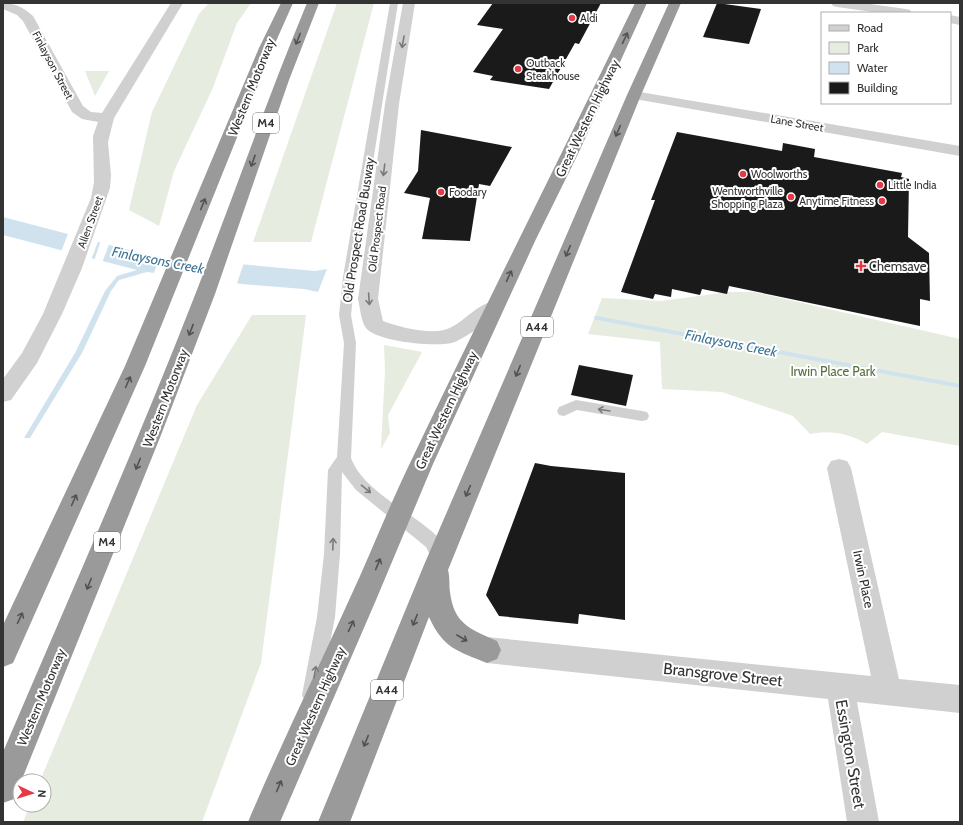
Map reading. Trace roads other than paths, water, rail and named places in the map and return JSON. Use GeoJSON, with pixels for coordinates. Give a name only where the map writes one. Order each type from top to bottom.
{"type":"FeatureCollection","features":[{"type":"Feature","properties":{"kind":"highway","name":"Western Motorway"},"geometry":{"type":"LineString","coordinates":[[3,654],[61,530],[169,287],[266,48],[287,3]]}},
{"type":"Feature","properties":{"kind":"highway","name":"Western Motorway"},"geometry":{"type":"LineString","coordinates":[[3,788],[138,464],[205,294],[284,73],[313,3]]}},
{"type":"Feature","properties":{"kind":"highway","name":"Great Western Highway"},"geometry":{"type":"LineString","coordinates":[[264,822],[363,600],[420,464],[494,307],[570,154],[641,3]]}},
{"type":"Feature","properties":{"kind":"highway","name":"A44"},"geometry":{"type":"LineString","coordinates":[[334,822],[438,562],[634,95],[675,3]]}},
{"type":"Feature","properties":{"kind":"highway"},"geometry":{"type":"LineString","coordinates":[[438,562],[436,591],[439,608],[444,620],[458,636],[487,650]]}},
{"type":"Feature","properties":{"kind":"street","name":"Allen Street"},"geometry":{"type":"LineString","coordinates":[[3,394],[22,370],[36,345],[74,264],[99,200],[102,186],[101,136],[106,118],[177,3]]}},
{"type":"Feature","properties":{"kind":"street","name":"Old Prospect Road"},"geometry":{"type":"LineString","coordinates":[[409,3],[392,104],[368,299],[374,325],[396,334],[425,337],[447,337],[466,327],[494,307]]}},
{"type":"Feature","properties":{"kind":"street","name":"Finlayson Street"},"geometry":{"type":"LineString","coordinates":[[3,4],[21,12],[28,19],[77,109],[87,116],[106,118]]}},
{"type":"Feature","properties":{"kind":"street"},"geometry":{"type":"LineString","coordinates":[[844,4],[899,12]]}},
{"type":"Feature","properties":{"kind":"street","name":"Lane Street"},"geometry":{"type":"LineString","coordinates":[[634,95],[960,151]]}},
{"type":"Feature","properties":{"kind":"street","name":"Irwin Place"},"geometry":{"type":"LineString","coordinates":[[839,468],[888,690]]}},
{"type":"Feature","properties":{"kind":"street","name":"Bransgrove Street"},"geometry":{"type":"LineString","coordinates":[[487,650],[888,690],[960,699]]}},
{"type":"Feature","properties":{"kind":"street","name":"Essington Street"},"geometry":{"type":"LineString","coordinates":[[840,686],[863,822]]}},
{"type":"Feature","properties":{"kind":"lane","name":"Old Prospect Road Busway"},"geometry":{"type":"LineString","coordinates":[[306,725],[326,617],[332,554],[336,470],[344,458],[350,343],[345,315],[349,277],[394,3]]}},
{"type":"Feature","properties":{"kind":"lane"},"geometry":{"type":"LineString","coordinates":[[564,411],[576,405],[642,416]]}},
{"type":"Feature","properties":{"kind":"lane"},"geometry":{"type":"LineString","coordinates":[[344,458],[347,467],[361,486],[432,542],[438,562]]}},
{"type":"Feature","properties":{"kind":"water"},"geometry":{"type":"Polygon","coordinates":[[[3,217],[152,256],[315,271],[327,269],[318,292],[304,289],[242,284],[147,272],[119,280],[111,291],[82,353],[30,438],[24,438],[75,353],[105,291],[117,276],[137,270],[3,235],[3,217]]]}},
{"type":"Feature","properties":{"kind":"waterway","name":"Finlaysons Creek"},"geometry":{"type":"LineString","coordinates":[[597,318],[960,386]]}},
{"type":"Feature","properties":{"kind":"place","name":"Aldi"},"geometry":{"type":"Point","coordinates":[572,18]}},
{"type":"Feature","properties":{"kind":"place","name":"Outback Steakhouse"},"geometry":{"type":"Point","coordinates":[518,69]}},
{"type":"Feature","properties":{"kind":"place","name":"Woolworths"},"geometry":{"type":"Point","coordinates":[743,174]}},
{"type":"Feature","properties":{"kind":"place","name":"Little India"},"geometry":{"type":"Point","coordinates":[880,185]}},
{"type":"Feature","properties":{"kind":"place","name":"Foodary"},"geometry":{"type":"Point","coordinates":[441,192]}},
{"type":"Feature","properties":{"kind":"place","name":"Wentworthville Shopping Plaza"},"geometry":{"type":"Point","coordinates":[791,197]}},
{"type":"Feature","properties":{"kind":"place","name":"Anytime Fitness"},"geometry":{"type":"Point","coordinates":[882,201]}},
{"type":"Feature","properties":{"kind":"place","name":"Chemsave"},"geometry":{"type":"Point","coordinates":[861,266]}},
{"type":"Feature","properties":{"kind":"park label","name":"Irwin Place Park"},"geometry":{"type":"Point","coordinates":[833,371]}}]}
